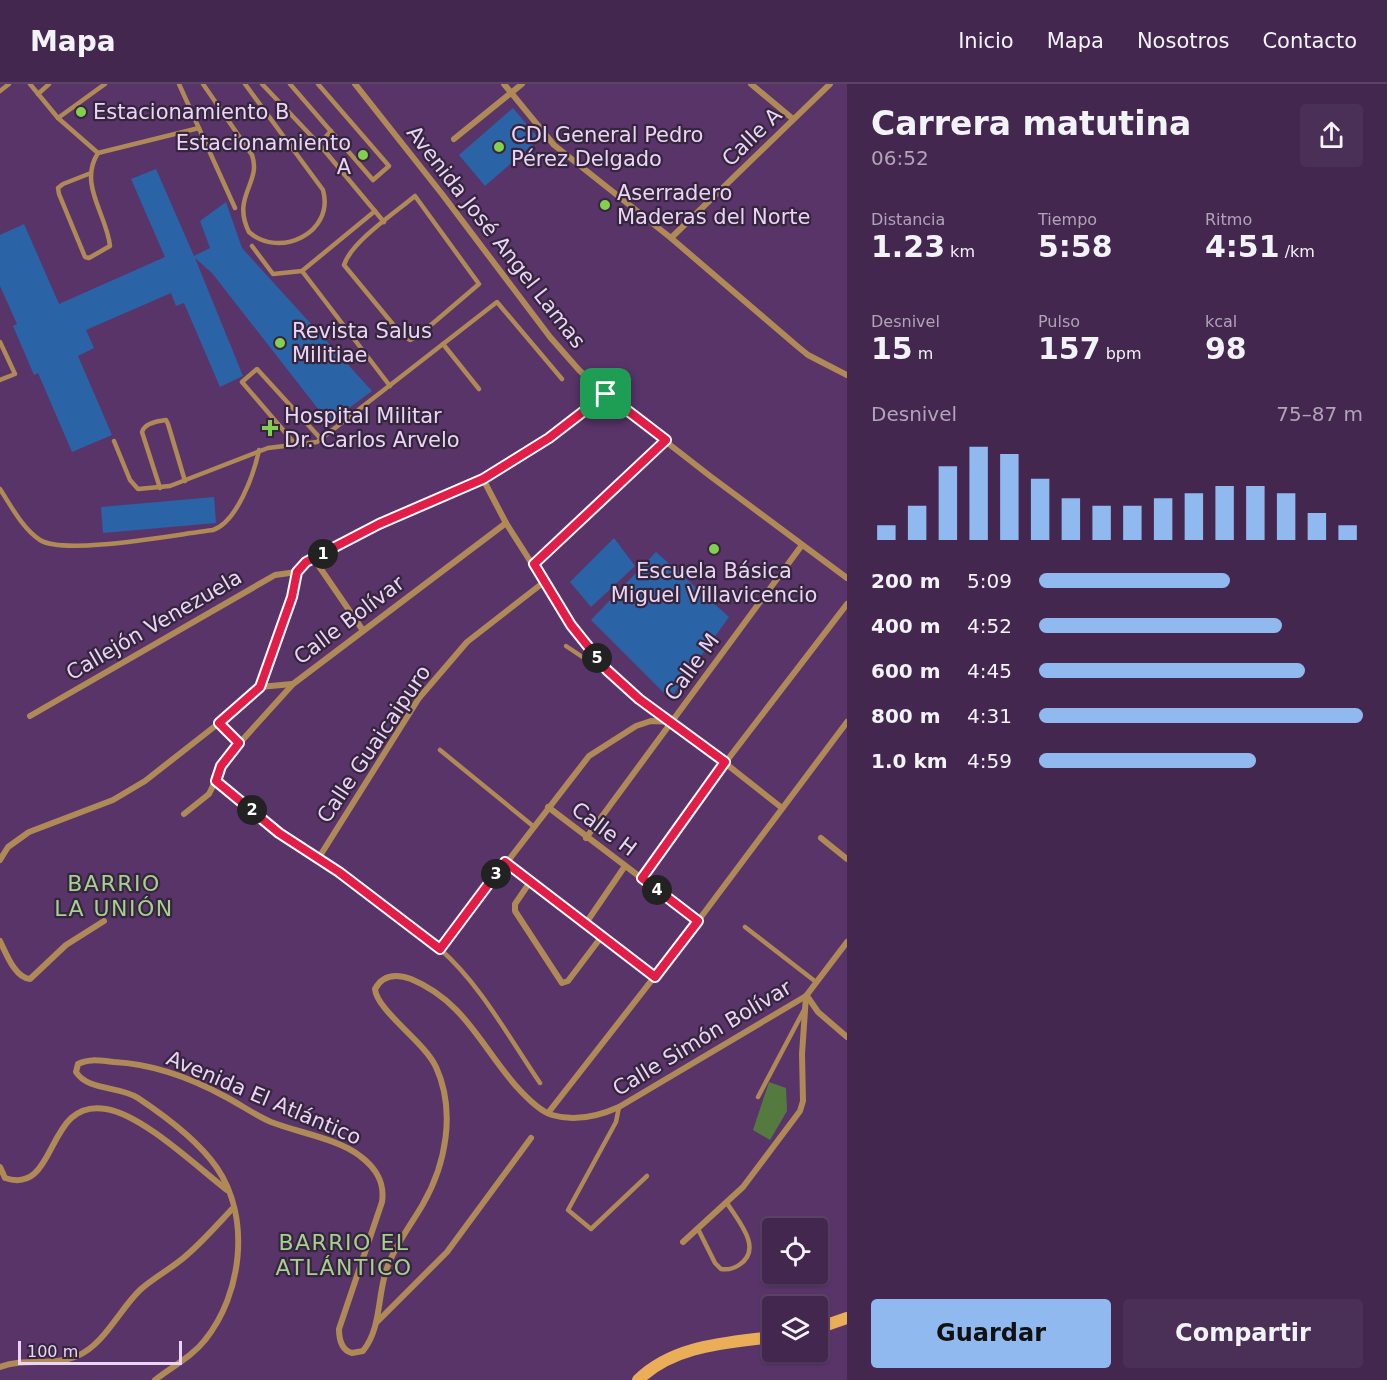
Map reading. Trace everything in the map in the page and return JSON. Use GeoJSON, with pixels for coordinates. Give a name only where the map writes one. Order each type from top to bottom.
{"type":"FeatureCollection","features":[{"type":"Feature","properties":{"kind":"main road"},"geometry":{"type":"LineString","coordinates":[[828,1325],[847,1318]]}},
{"type":"Feature","properties":{"kind":"main road"},"geometry":{"type":"LineString","coordinates":[[638,1380],[668,1360],[693,1349],[762,1339]]}},
{"type":"Feature","properties":{"kind":"street","name":"Avenida José Angel Lamas"},"geometry":{"type":"LineString","coordinates":[[355,84],[550,337],[606,394],[847,578]]}},
{"type":"Feature","properties":{"kind":"street"},"geometry":{"type":"LineString","coordinates":[[504,84],[554,145],[670,238],[796,346],[808,355],[847,375]]}},
{"type":"Feature","properties":{"kind":"street"},"geometry":{"type":"LineString","coordinates":[[454,139],[522,84]]}},
{"type":"Feature","properties":{"kind":"street"},"geometry":{"type":"LineString","coordinates":[[751,84],[793,120]]}},
{"type":"Feature","properties":{"kind":"street","name":"Calle A"},"geometry":{"type":"LineString","coordinates":[[670,238],[830,84]]}},
{"type":"Feature","properties":{"kind":"street"},"geometry":{"type":"LineString","coordinates":[[0,860],[8,847],[29,832],[113,800],[145,781],[219,723],[260,687],[292,597],[297,572],[314,559],[379,524],[483,479],[549,438],[606,394]]}},
{"type":"Feature","properties":{"kind":"street"},"geometry":{"type":"LineString","coordinates":[[534,564],[666,440]]}},
{"type":"Feature","properties":{"kind":"street"},"geometry":{"type":"LineString","coordinates":[[483,479],[506,523],[571,625],[605,668],[639,699],[673,722],[782,808]]}},
{"type":"Feature","properties":{"kind":"street","name":"Calle Bolívar"},"geometry":{"type":"LineString","coordinates":[[184,814],[203,801],[216,781],[221,766],[293,684],[362,629],[506,523]]}},
{"type":"Feature","properties":{"kind":"street","name":"Calle M"},"geometry":{"type":"LineString","coordinates":[[586,837],[802,545]]}},
{"type":"Feature","properties":{"kind":"street"},"geometry":{"type":"LineString","coordinates":[[314,559],[362,629]]}},
{"type":"Feature","properties":{"kind":"street","name":"Callejón Venezuela"},"geometry":{"type":"LineString","coordinates":[[30,716],[275,575],[297,572]]}},
{"type":"Feature","properties":{"kind":"street","name":"Calle Guaicaipuro"},"geometry":{"type":"LineString","coordinates":[[318,859],[426,690],[467,642],[544,582]]}},
{"type":"Feature","properties":{"kind":"street"},"geometry":{"type":"LineString","coordinates":[[642,878],[725,762],[847,604]]}},
{"type":"Feature","properties":{"kind":"street"},"geometry":{"type":"LineString","coordinates":[[260,687],[293,684]]}},
{"type":"Feature","properties":{"kind":"street"},"geometry":{"type":"LineString","coordinates":[[216,781],[279,833],[440,949],[589,756],[636,726],[651,721],[673,722]]}},
{"type":"Feature","properties":{"kind":"street"},"geometry":{"type":"LineString","coordinates":[[548,1113],[698,921],[847,722]]}},
{"type":"Feature","properties":{"kind":"street"},"geometry":{"type":"LineString","coordinates":[[219,723],[239,743]]}},
{"type":"Feature","properties":{"kind":"street","name":"Calle H"},"geometry":{"type":"LineString","coordinates":[[548,807],[698,921]]}},
{"type":"Feature","properties":{"kind":"street"},"geometry":{"type":"LineString","coordinates":[[821,838],[847,859]]}},
{"type":"Feature","properties":{"kind":"street"},"geometry":{"type":"LineString","coordinates":[[505,862],[655,977]]}},
{"type":"Feature","properties":{"kind":"street"},"geometry":{"type":"LineString","coordinates":[[586,923],[625,866]]}},
{"type":"Feature","properties":{"kind":"street"},"geometry":{"type":"LineString","coordinates":[[530,882],[515,904],[515,911],[560,981],[565,983],[602,936]]}},
{"type":"Feature","properties":{"kind":"street"},"geometry":{"type":"LineString","coordinates":[[0,941],[22,977],[30,979],[66,945],[104,921]]}},
{"type":"Feature","properties":{"kind":"street","name":"Calle Simón Bolívar"},"geometry":{"type":"LineString","coordinates":[[548,1113],[564,1117],[594,1117],[620,1107],[806,996],[847,942]]}},
{"type":"Feature","properties":{"kind":"street","name":"Avenida El Atlántico"},"geometry":{"type":"LineString","coordinates":[[154,1380],[204,1342],[225,1305],[232,1287],[238,1259],[239,1243],[233,1208],[216,1167],[176,1127],[135,1096],[85,1081],[76,1072],[78,1064],[93,1060],[126,1062],[177,1074],[225,1097],[261,1118],[346,1148],[363,1159],[376,1172],[384,1191],[339,1329],[339,1338],[347,1352],[352,1353],[363,1351],[372,1336],[388,1263],[439,1171],[447,1118],[443,1089],[436,1068],[413,1036],[379,1002],[375,992],[377,985],[387,977],[398,975],[418,982],[436,993],[463,1016],[520,1090],[548,1113]]}},
{"type":"Feature","properties":{"kind":"street"},"geometry":{"type":"LineString","coordinates":[[683,1242],[727,1203],[760,1167],[800,1111],[806,996]]}},
{"type":"Feature","properties":{"kind":"street"},"geometry":{"type":"LineString","coordinates":[[806,996],[818,1012],[847,1037]]}},
{"type":"Feature","properties":{"kind":"street"},"geometry":{"type":"LineString","coordinates":[[0,1167],[8,1180],[24,1180],[44,1163],[62,1126],[73,1116],[91,1108],[105,1108],[142,1126],[227,1191]]}},
{"type":"Feature","properties":{"kind":"street"},"geometry":{"type":"LineString","coordinates":[[376,1323],[447,1252],[531,1138]]}},
{"type":"Feature","properties":{"kind":"street"},"geometry":{"type":"LineString","coordinates":[[0,1367],[15,1362],[58,1361],[76,1357],[94,1347],[141,1289],[188,1254],[233,1208]]}},
{"type":"Feature","properties":{"kind":"lane"},"geometry":{"type":"LineString","coordinates":[[0,91],[9,84]]}},
{"type":"Feature","properties":{"kind":"lane"},"geometry":{"type":"LineString","coordinates":[[30,84],[58,118],[98,153]]}},
{"type":"Feature","properties":{"kind":"lane"},"geometry":{"type":"LineString","coordinates":[[38,94],[50,84]]}},
{"type":"Feature","properties":{"kind":"lane"},"geometry":{"type":"LineString","coordinates":[[58,118],[105,84]]}},
{"type":"Feature","properties":{"kind":"lane"},"geometry":{"type":"LineString","coordinates":[[179,84],[235,208]]}},
{"type":"Feature","properties":{"kind":"lane"},"geometry":{"type":"LineString","coordinates":[[203,84],[255,162],[255,170],[242,207],[249,232],[263,240],[288,242],[301,238],[318,224],[326,207],[323,190],[245,84]]}},
{"type":"Feature","properties":{"kind":"lane"},"geometry":{"type":"LineString","coordinates":[[262,84],[319,144],[384,222]]}},
{"type":"Feature","properties":{"kind":"lane"},"geometry":{"type":"LineString","coordinates":[[290,84],[373,180],[389,166],[318,84]]}},
{"type":"Feature","properties":{"kind":"lane"},"geometry":{"type":"LineString","coordinates":[[91,173],[58,188],[58,194],[85,257],[88,258],[110,246],[92,190],[91,173],[93,161],[98,153],[199,128]]}},
{"type":"Feature","properties":{"kind":"lane"},"geometry":{"type":"LineString","coordinates":[[319,144],[331,131]]}},
{"type":"Feature","properties":{"kind":"lane"},"geometry":{"type":"LineString","coordinates":[[415,196],[479,284],[418,336],[410,340],[400,334],[344,265],[346,258],[353,250],[384,222],[415,196]]}},
{"type":"Feature","properties":{"kind":"lane"},"geometry":{"type":"LineString","coordinates":[[252,246],[273,274],[302,271],[375,211]]}},
{"type":"Feature","properties":{"kind":"lane"},"geometry":{"type":"LineString","coordinates":[[302,271],[390,386]]}},
{"type":"Feature","properties":{"kind":"lane"},"geometry":{"type":"LineString","coordinates":[[114,441],[130,480],[138,489],[160,488],[185,481],[259,450],[311,444],[321,439],[497,302],[562,379]]}},
{"type":"Feature","properties":{"kind":"lane"},"geometry":{"type":"LineString","coordinates":[[0,342],[15,374],[0,380]]}},
{"type":"Feature","properties":{"kind":"lane"},"geometry":{"type":"LineString","coordinates":[[443,344],[479,388]]}},
{"type":"Feature","properties":{"kind":"lane"},"geometry":{"type":"LineString","coordinates":[[296,445],[242,382],[257,369],[321,439]]}},
{"type":"Feature","properties":{"kind":"lane"},"geometry":{"type":"LineString","coordinates":[[160,488],[142,432],[143,427],[162,420],[166,420],[168,424],[185,481]]}},
{"type":"Feature","properties":{"kind":"lane"},"geometry":{"type":"LineString","coordinates":[[0,489],[32,534],[50,545],[60,547],[73,548],[213,530],[224,525],[238,505],[256,466],[259,450]]}},
{"type":"Feature","properties":{"kind":"lane"},"geometry":{"type":"LineString","coordinates":[[566,646],[587,660],[605,668]]}},
{"type":"Feature","properties":{"kind":"lane"},"geometry":{"type":"LineString","coordinates":[[440,750],[533,826]]}},
{"type":"Feature","properties":{"kind":"lane"},"geometry":{"type":"LineString","coordinates":[[745,927],[816,982]]}},
{"type":"Feature","properties":{"kind":"lane"},"geometry":{"type":"LineString","coordinates":[[440,949],[453,960],[481,995],[540,1083]]}},
{"type":"Feature","properties":{"kind":"lane"},"geometry":{"type":"LineString","coordinates":[[758,1097],[805,1008]]}},
{"type":"Feature","properties":{"kind":"lane"},"geometry":{"type":"LineString","coordinates":[[620,1107],[616,1122],[568,1210],[591,1229],[647,1176]]}},
{"type":"Feature","properties":{"kind":"lane"},"geometry":{"type":"LineString","coordinates":[[698,1229],[715,1263],[721,1269],[735,1268],[745,1261],[751,1252],[750,1241],[727,1203]]}},
{"type":"Feature","properties":{"kind":"green space"},"geometry":{"type":"Polygon","coordinates":[[[769,1082],[786,1088],[787,1111],[770,1140],[753,1130],[769,1082]]]}},
{"type":"Feature","properties":{"kind":"building","name":"CDI General Pedro Pérez Delgado"},"geometry":{"type":"Polygon","coordinates":[[[513,108],[539,139],[485,186],[459,155],[513,108]]]}},
{"type":"Feature","properties":{"kind":"building"},"geometry":{"type":"Polygon","coordinates":[[[156,169],[194,256],[210,248],[200,221],[226,202],[242,248],[372,391],[329,423],[212,273],[195,258],[243,376],[220,387],[184,303],[176,306],[171,293],[86,330],[94,348],[78,356],[112,435],[72,452],[38,373],[34,375],[13,326],[17,324],[0,286],[0,235],[24,224],[59,304],[165,257],[131,179],[156,169]]]}},
{"type":"Feature","properties":{"kind":"building"},"geometry":{"type":"Polygon","coordinates":[[[214,497],[216,523],[103,533],[101,507],[214,497]]]}},
{"type":"Feature","properties":{"kind":"building"},"geometry":{"type":"Polygon","coordinates":[[[614,538],[635,566],[591,607],[570,582],[614,538]]]}},
{"type":"Feature","properties":{"kind":"building"},"geometry":{"type":"Polygon","coordinates":[[[656,552],[729,617],[670,699],[591,620],[656,552]]]}},
{"type":"Feature","properties":{"kind":"place","name":"Estacionamiento B"},"geometry":{"type":"Point","coordinates":[81,112]}},
{"type":"Feature","properties":{"kind":"place","name":"CDI General Pedro Pérez Delgado"},"geometry":{"type":"Point","coordinates":[499,147]}},
{"type":"Feature","properties":{"kind":"place","name":"Estacionamiento A"},"geometry":{"type":"Point","coordinates":[363,155]}},
{"type":"Feature","properties":{"kind":"place","name":"Aserradero Maderas del Norte"},"geometry":{"type":"Point","coordinates":[605,205]}},
{"type":"Feature","properties":{"kind":"place","name":"Revista Salus Militiae"},"geometry":{"type":"Point","coordinates":[280,343]}},
{"type":"Feature","properties":{"kind":"place","name":"Hospital Militar Dr. Carlos Arvelo"},"geometry":{"type":"Point","coordinates":[270,428]}},
{"type":"Feature","properties":{"kind":"place","name":"Escuela Básica Miguel Villavicencio"},"geometry":{"type":"Point","coordinates":[714,549]}},
{"type":"Feature","properties":{"kind":"district","name":"BARRIO LA UNIÓN"},"geometry":{"type":"Point","coordinates":[114,896]}},
{"type":"Feature","properties":{"kind":"district","name":"BARRIO EL ATLÁNTICO"},"geometry":{"type":"Point","coordinates":[344,1254]}},
{"type":"Feature","properties":{"kind":"route"},"geometry":{"type":"LineString","coordinates":[[606,394],[666,440],[534,564],[571,625],[607,670],[639,699],[725,762],[642,878],[698,921],[655,977],[505,862],[440,949],[339,872],[279,833],[216,781],[221,766],[239,743],[219,723],[260,687],[292,597],[297,572],[306,562],[379,524],[483,479],[549,438],[606,394]]}}]}
